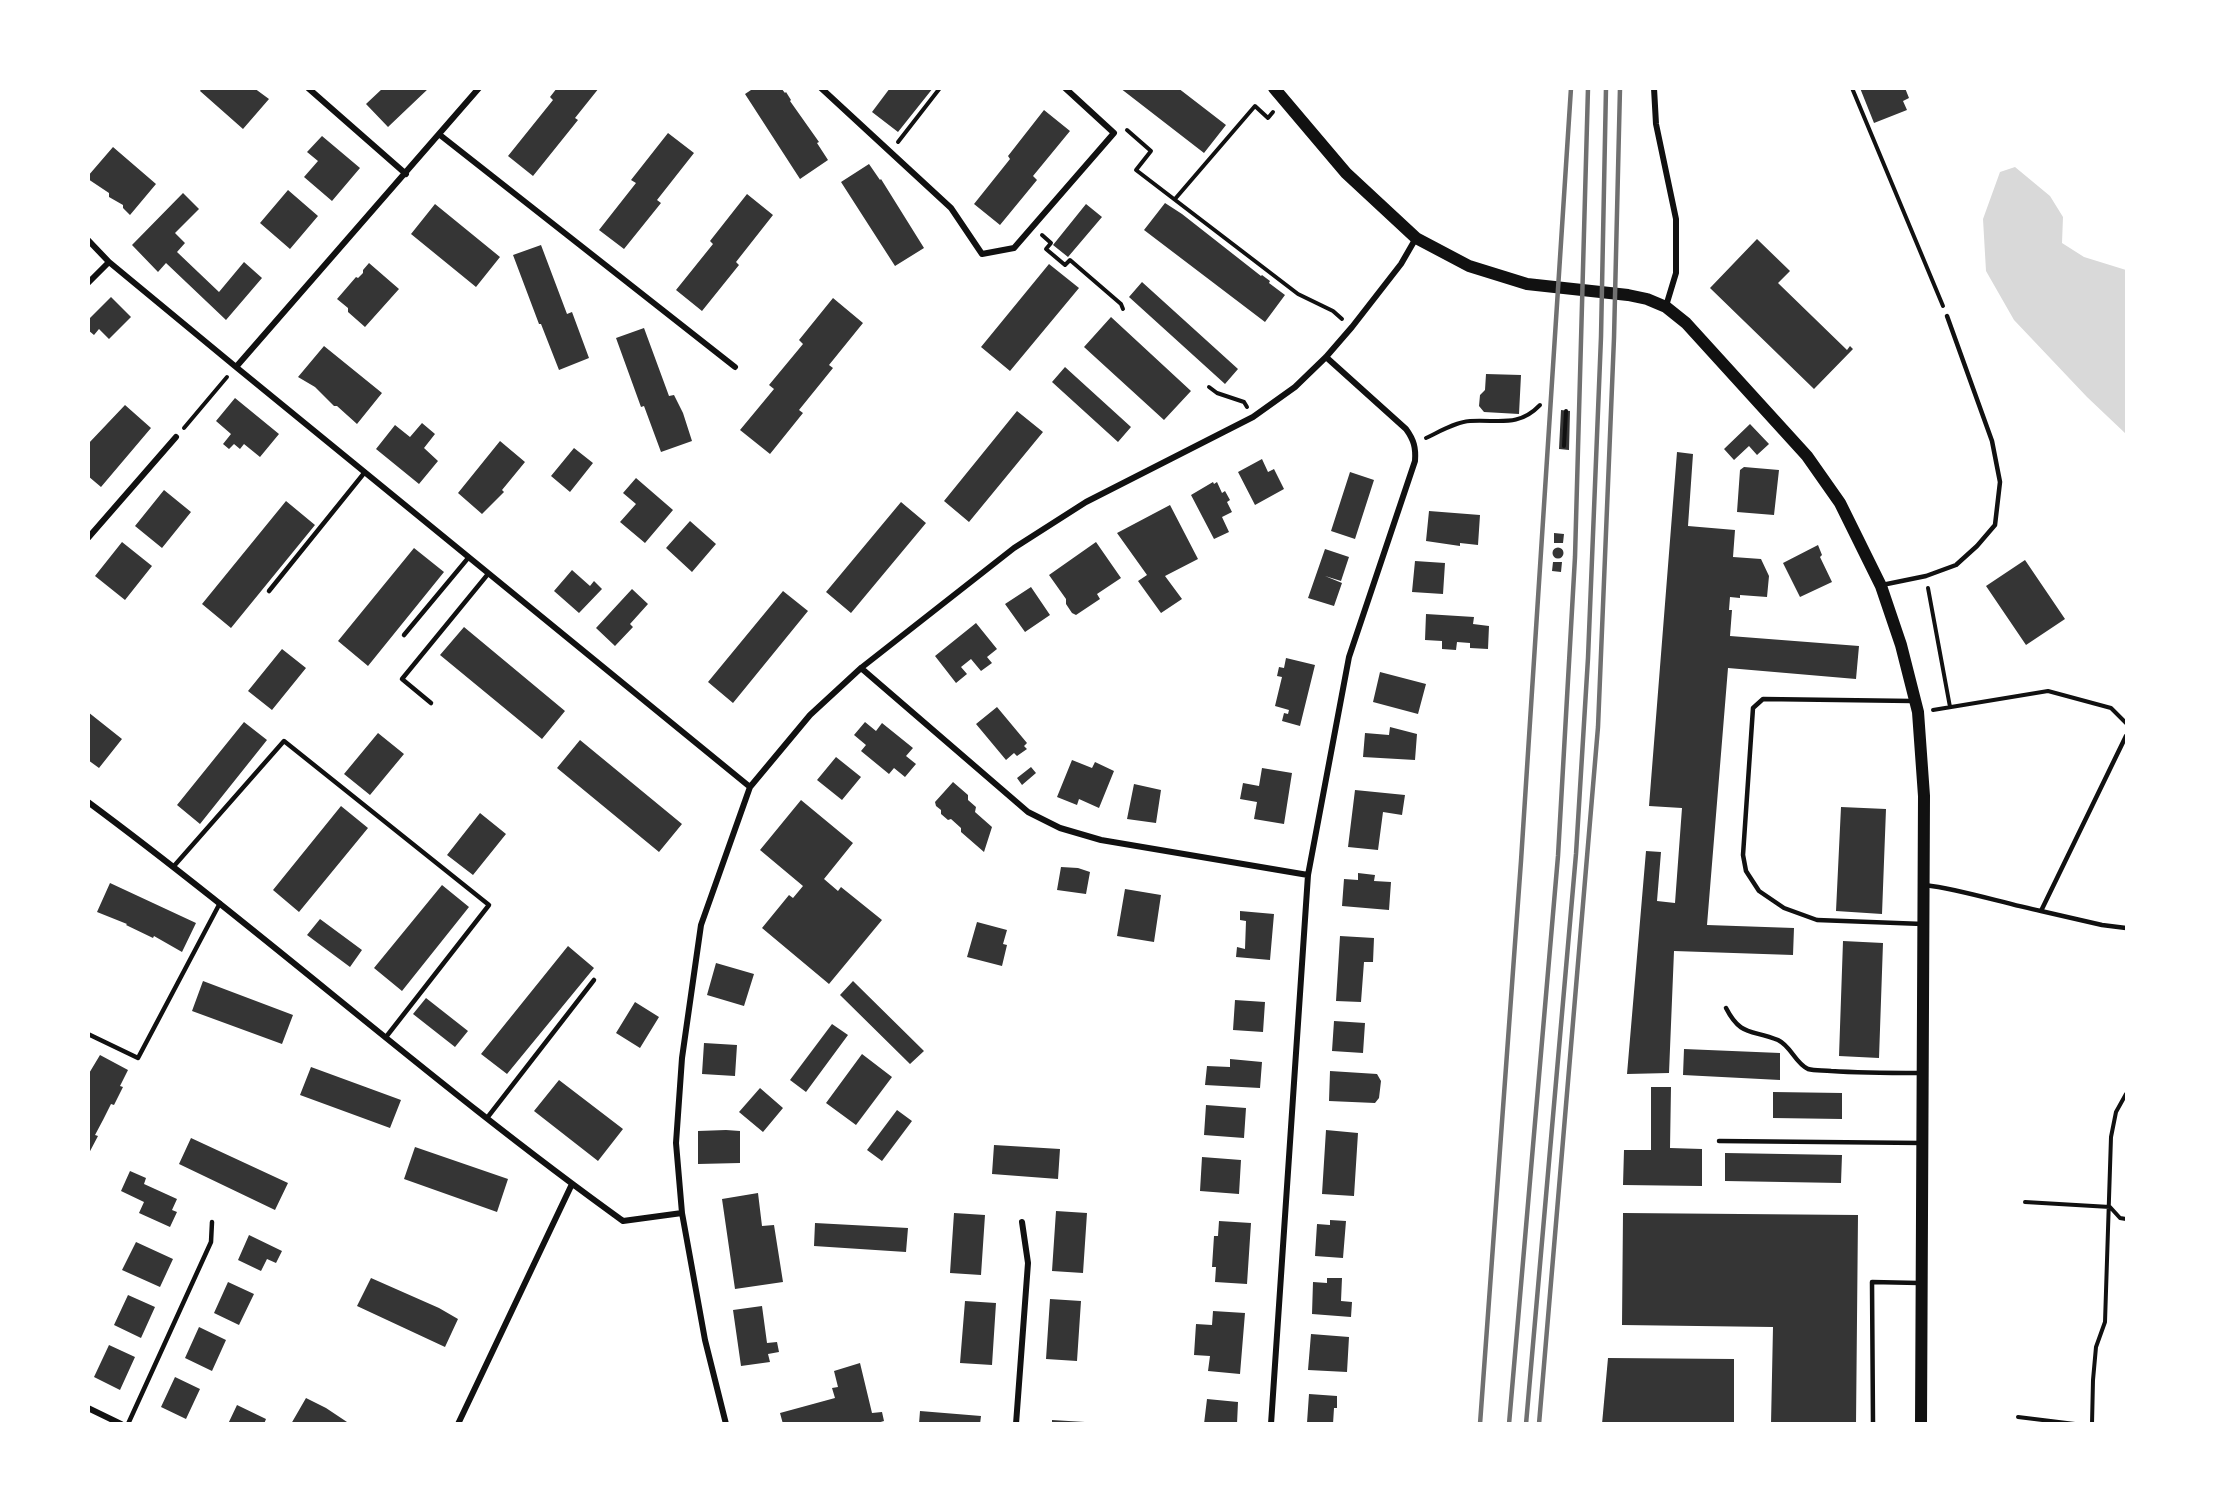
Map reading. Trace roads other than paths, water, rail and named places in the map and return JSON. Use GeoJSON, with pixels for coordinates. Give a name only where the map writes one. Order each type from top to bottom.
{"type":"FeatureCollection","features":[{"type":"Feature","properties":{"kind":"main road"},"geometry":{"type":"LineString","coordinates":[[1274,88],[1346,173],[1416,238],[1469,266],[1527,284],[1647,299],[1666,307],[1686,323],[1807,456],[1840,503],[1881,585],[1901,645],[1916,706],[1924,796],[1921,1424]]}},
{"type":"Feature","properties":{"kind":"street"},"geometry":{"type":"LineString","coordinates":[[308,88],[406,174]]}},
{"type":"Feature","properties":{"kind":"street"},"geometry":{"type":"LineString","coordinates":[[236,367],[479,88]]}},
{"type":"Feature","properties":{"kind":"street"},"geometry":{"type":"LineString","coordinates":[[820,88],[951,208],[982,254],[1014,248],[1114,133],[1065,88]]}},
{"type":"Feature","properties":{"kind":"street"},"geometry":{"type":"LineString","coordinates":[[1654,88],[1656,124],[1676,219],[1676,273],[1666,307]]}},
{"type":"Feature","properties":{"kind":"street"},"geometry":{"type":"LineString","coordinates":[[440,135],[735,367]]}},
{"type":"Feature","properties":{"kind":"street"},"geometry":{"type":"LineString","coordinates":[[726,1424],[705,1340],[682,1213],[676,1143],[682,1058],[702,925],[750,787],[810,715],[861,668],[1014,548],[1086,502],[1252,417],[1295,387],[1326,357],[1352,327],[1401,264],[1416,238]]}},
{"type":"Feature","properties":{"kind":"street"},"geometry":{"type":"LineString","coordinates":[[88,240],[109,262],[236,367],[750,787]]}},
{"type":"Feature","properties":{"kind":"street"},"geometry":{"type":"LineString","coordinates":[[88,283],[109,262]]}},
{"type":"Feature","properties":{"kind":"street"},"geometry":{"type":"LineString","coordinates":[[1271,1424],[1308,874],[1349,657],[1415,461],[1414,443],[1406,429],[1326,357]]}},
{"type":"Feature","properties":{"kind":"street"},"geometry":{"type":"LineString","coordinates":[[88,538],[176,437]]}},
{"type":"Feature","properties":{"kind":"street"},"geometry":{"type":"LineString","coordinates":[[861,668],[1028,812],[1060,828],[1101,840],[1308,874]]}},
{"type":"Feature","properties":{"kind":"street"},"geometry":{"type":"LineString","coordinates":[[88,802],[174,866],[487,1118],[623,1221],[682,1213]]}},
{"type":"Feature","properties":{"kind":"street"},"geometry":{"type":"LineString","coordinates":[[458,1424],[572,1184]]}},
{"type":"Feature","properties":{"kind":"street"},"geometry":{"type":"LineString","coordinates":[[1016,1424],[1028,1263],[1022,1222]]}},
{"type":"Feature","properties":{"kind":"street"},"geometry":{"type":"LineString","coordinates":[[88,1408],[121,1424]]}},
{"type":"Feature","properties":{"kind":"lane"},"geometry":{"type":"LineString","coordinates":[[1881,585],[1926,576],[1956,565],[1995,525],[2000,482],[1992,441],[1947,316]]}},
{"type":"Feature","properties":{"kind":"lane"},"geometry":{"type":"LineString","coordinates":[[269,591],[365,472]]}},
{"type":"Feature","properties":{"kind":"lane"},"geometry":{"type":"LineString","coordinates":[[404,635],[469,557]]}},
{"type":"Feature","properties":{"kind":"lane"},"geometry":{"type":"LineString","coordinates":[[430,702],[402,679],[488,574]]}},
{"type":"Feature","properties":{"kind":"lane"},"geometry":{"type":"LineString","coordinates":[[1916,706],[1763,699],[1753,708],[1743,855],[1746,871],[1759,891],[1784,908],[1817,920],[1924,924]]}},
{"type":"Feature","properties":{"kind":"lane"},"geometry":{"type":"LineString","coordinates":[[2041,911],[2127,736]]}},
{"type":"Feature","properties":{"kind":"lane"},"geometry":{"type":"LineString","coordinates":[[174,866],[284,741],[489,905],[386,1037]]}},
{"type":"Feature","properties":{"kind":"lane"},"geometry":{"type":"LineString","coordinates":[[1925,885],[1951,888],[2005,904],[2127,928]]}},
{"type":"Feature","properties":{"kind":"lane"},"geometry":{"type":"LineString","coordinates":[[88,1034],[138,1058],[220,903]]}},
{"type":"Feature","properties":{"kind":"lane"},"geometry":{"type":"LineString","coordinates":[[487,1118],[594,980]]}},
{"type":"Feature","properties":{"kind":"lane"},"geometry":{"type":"LineString","coordinates":[[1726,1008],[1733,1022],[1746,1032],[1782,1042],[1799,1063],[1810,1070],[1854,1073],[1923,1073]]}},
{"type":"Feature","properties":{"kind":"lane"},"geometry":{"type":"LineString","coordinates":[[1719,1141],[1922,1143]]}},
{"type":"Feature","properties":{"kind":"lane"},"geometry":{"type":"LineString","coordinates":[[128,1424],[212,1242],[212,1222]]}},
{"type":"Feature","properties":{"kind":"lane"},"geometry":{"type":"LineString","coordinates":[[1873,1424],[1872,1282],[1922,1283]]}},
{"type":"Feature","properties":{"kind":"railway"},"geometry":{"type":"LineString","coordinates":[[1480,1424],[1521,861],[1571,88]]}},
{"type":"Feature","properties":{"kind":"railway"},"geometry":{"type":"LineString","coordinates":[[1509,1424],[1558,856],[1575,557],[1588,88]]}},
{"type":"Feature","properties":{"kind":"railway"},"geometry":{"type":"LineString","coordinates":[[1526,1424],[1576,854],[1588,658],[1601,337],[1606,88]]}},
{"type":"Feature","properties":{"kind":"railway"},"geometry":{"type":"LineString","coordinates":[[1539,1424],[1598,727],[1614,338],[1620,88]]}}]}
